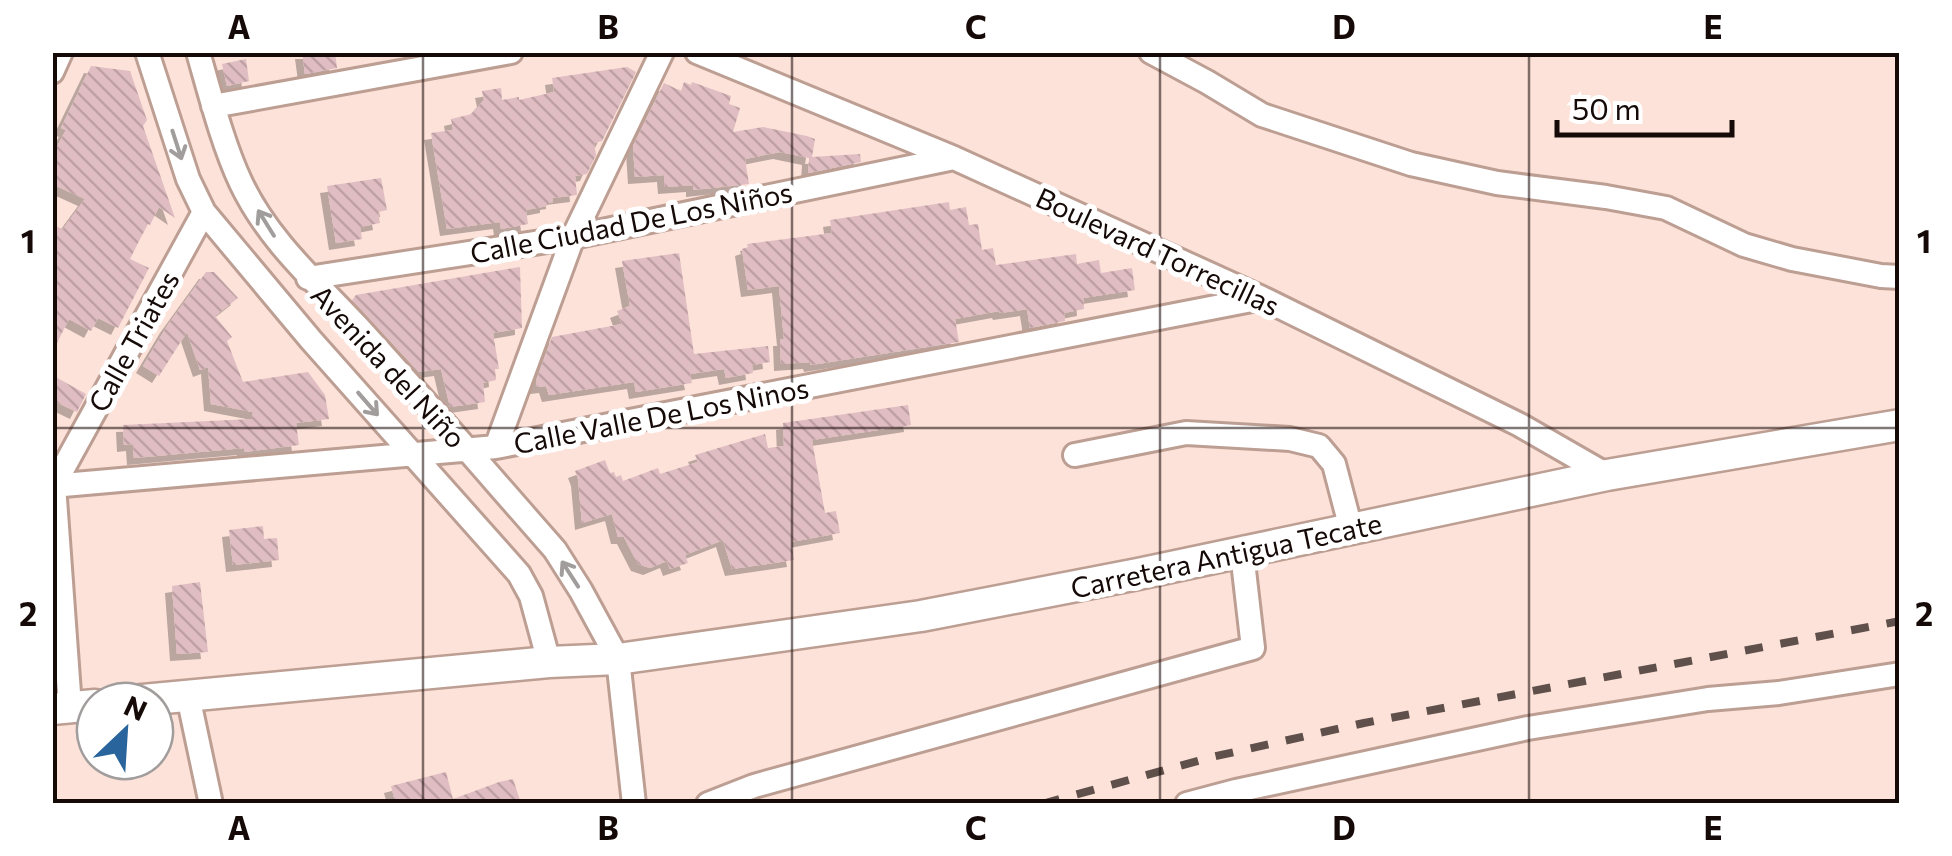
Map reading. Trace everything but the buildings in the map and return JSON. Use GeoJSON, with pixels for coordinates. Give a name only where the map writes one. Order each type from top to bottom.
{"type":"FeatureCollection","features":[{"type":"Feature","properties":{"kind":"main road","name":"Carretera Antigua Tecate"},"geometry":{"type":"LineString","coordinates":[[175,697],[618,659],[921,616],[1607,475],[1900,425]]}},
{"type":"Feature","properties":{"kind":"street"},"geometry":{"type":"LineString","coordinates":[[52,72],[61,52]]}},
{"type":"Feature","properties":{"kind":"street","name":"Avenida del Niño"},"geometry":{"type":"LineString","coordinates":[[147,52],[188,179],[204,212],[311,340],[519,574],[531,596],[549,662]]}},
{"type":"Feature","properties":{"kind":"street","name":"Avenida del Niño"},"geometry":{"type":"LineString","coordinates":[[198,52],[241,184],[277,240],[554,550],[618,659]]}},
{"type":"Feature","properties":{"kind":"street"},"geometry":{"type":"LineString","coordinates":[[213,106],[511,52]]}},
{"type":"Feature","properties":{"kind":"street"},"geometry":{"type":"LineString","coordinates":[[496,447],[573,237],[662,52]]}},
{"type":"Feature","properties":{"kind":"street","name":"Boulevard Torrecillas"},"geometry":{"type":"LineString","coordinates":[[696,52],[954,158],[1262,298],[1520,425],[1607,475]]}},
{"type":"Feature","properties":{"kind":"street"},"geometry":{"type":"LineString","coordinates":[[1151,52],[1262,115],[1412,164],[1497,183],[1666,208],[1744,245],[1792,259],[1900,277]]}},
{"type":"Feature","properties":{"kind":"street","name":"Calle Ciudad De Los Niños"},"geometry":{"type":"LineString","coordinates":[[308,278],[573,237],[954,158]]}},
{"type":"Feature","properties":{"kind":"street","name":"Calle Triates"},"geometry":{"type":"LineString","coordinates":[[53,486],[204,212]]}},
{"type":"Feature","properties":{"kind":"street","name":"Calle Valle De Los Ninos"},"geometry":{"type":"LineString","coordinates":[[53,486],[496,447],[1262,298]]}},
{"type":"Feature","properties":{"kind":"street"},"geometry":{"type":"LineString","coordinates":[[1075,456],[1186,433],[1290,439],[1319,446],[1334,464],[1350,530]]}},
{"type":"Feature","properties":{"kind":"street"},"geometry":{"type":"LineString","coordinates":[[53,486],[72,707]]}},
{"type":"Feature","properties":{"kind":"street"},"geometry":{"type":"LineString","coordinates":[[708,804],[754,786],[1252,648],[1242,552]]}},
{"type":"Feature","properties":{"kind":"street"},"geometry":{"type":"LineString","coordinates":[[618,659],[634,804]]}},
{"type":"Feature","properties":{"kind":"street"},"geometry":{"type":"LineString","coordinates":[[1187,804],[1238,797],[1528,728],[1900,674]]}},
{"type":"Feature","properties":{"kind":"street"},"geometry":{"type":"LineString","coordinates":[[188,696],[212,804]]}},
{"type":"Feature","properties":{"kind":"railway"},"geometry":{"type":"LineString","coordinates":[[1042,804],[1212,757],[1364,723],[1900,621]]}}]}
